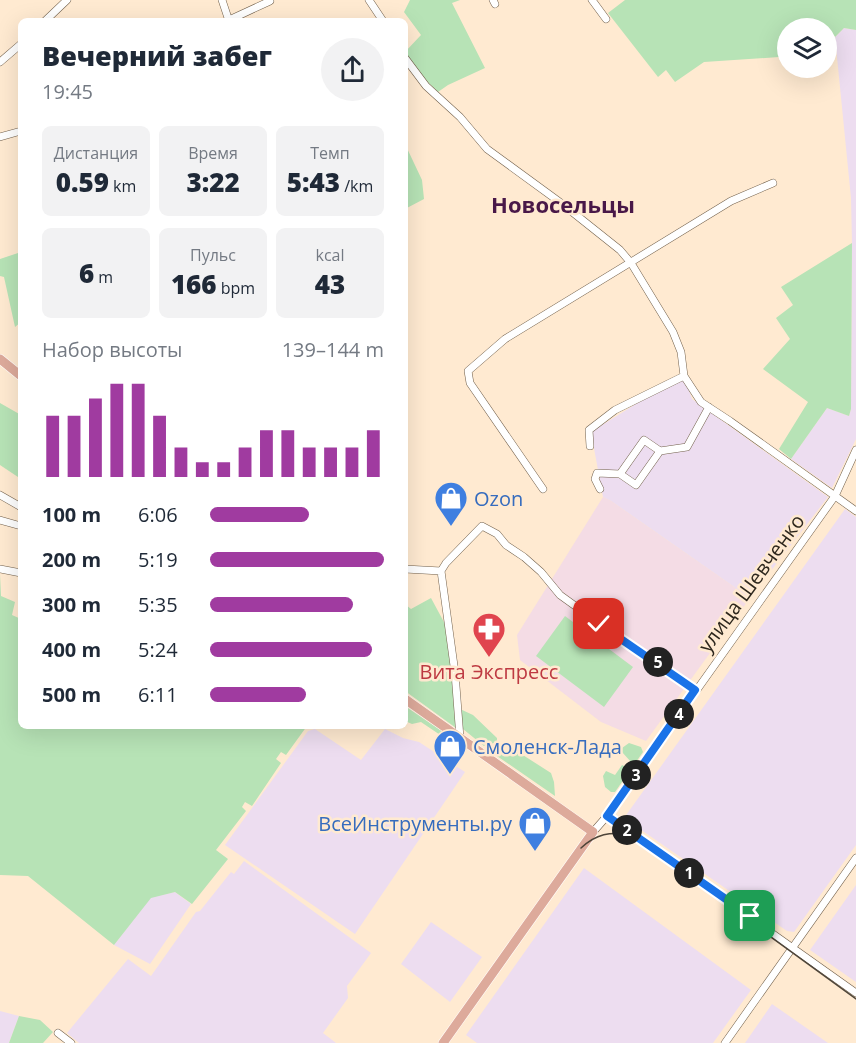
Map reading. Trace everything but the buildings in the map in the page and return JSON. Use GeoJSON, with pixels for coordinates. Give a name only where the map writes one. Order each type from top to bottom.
{"type":"FeatureCollection","features":[{"type":"Feature","properties":{"kind":"main road"},"geometry":{"type":"LineString","coordinates":[[0,359],[18,374]]}},
{"type":"Feature","properties":{"kind":"main road"},"geometry":{"type":"LineString","coordinates":[[408,701],[593,832]]}},
{"type":"Feature","properties":{"kind":"main road","name":"улица Шевченко"},"geometry":{"type":"LineString","coordinates":[[443,1043],[593,832]]}},
{"type":"Feature","properties":{"kind":"street"},"geometry":{"type":"LineString","coordinates":[[48,18],[67,0]]}},
{"type":"Feature","properties":{"kind":"street"},"geometry":{"type":"LineString","coordinates":[[222,0],[228,18]]}},
{"type":"Feature","properties":{"kind":"street"},"geometry":{"type":"LineString","coordinates":[[369,0],[381,18]]}},
{"type":"Feature","properties":{"kind":"street"},"geometry":{"type":"LineString","coordinates":[[592,0],[606,20]]}},
{"type":"Feature","properties":{"kind":"street"},"geometry":{"type":"LineString","coordinates":[[235,18],[270,1]]}},
{"type":"Feature","properties":{"kind":"street"},"geometry":{"type":"LineString","coordinates":[[1,58],[18,46]]}},
{"type":"Feature","properties":{"kind":"street"},"geometry":{"type":"LineString","coordinates":[[408,62],[426,86],[460,117],[487,150],[620,250],[673,332],[681,352],[684,376],[701,402],[856,511]]}},
{"type":"Feature","properties":{"kind":"street"},"geometry":{"type":"LineString","coordinates":[[0,137],[18,132]]}},
{"type":"Feature","properties":{"kind":"street"},"geometry":{"type":"LineString","coordinates":[[543,489],[470,383],[468,371],[505,339],[731,201],[773,183]]}},
{"type":"Feature","properties":{"kind":"street"},"geometry":{"type":"LineString","coordinates":[[590,446],[590,430],[615,410],[684,376]]}},
{"type":"Feature","properties":{"kind":"street"},"geometry":{"type":"LineString","coordinates":[[620,474],[644,440],[660,451],[687,447],[709,407]]}},
{"type":"Feature","properties":{"kind":"street","name":"улица Шевченко"},"geometry":{"type":"LineString","coordinates":[[593,832],[607,816],[835,496],[856,450]]}},
{"type":"Feature","properties":{"kind":"street"},"geometry":{"type":"LineString","coordinates":[[600,489],[595,479],[597,473],[620,474],[636,485],[660,451]]}},
{"type":"Feature","properties":{"kind":"street"},"geometry":{"type":"LineString","coordinates":[[0,495],[18,505]]}},
{"type":"Feature","properties":{"kind":"street"},"geometry":{"type":"LineString","coordinates":[[0,520],[18,525]]}},
{"type":"Feature","properties":{"kind":"street"},"geometry":{"type":"LineString","coordinates":[[460,738],[455,673],[441,571],[443,566],[482,526],[497,534],[506,545],[541,572],[560,595],[695,690]]}},
{"type":"Feature","properties":{"kind":"street"},"geometry":{"type":"LineString","coordinates":[[0,569],[18,572]]}},
{"type":"Feature","properties":{"kind":"street"},"geometry":{"type":"LineString","coordinates":[[408,569],[441,571]]}},
{"type":"Feature","properties":{"kind":"street"},"geometry":{"type":"LineString","coordinates":[[607,816],[856,993]]}},
{"type":"Feature","properties":{"kind":"street"},"geometry":{"type":"LineString","coordinates":[[725,1043],[856,858]]}},
{"type":"Feature","properties":{"kind":"street"},"geometry":{"type":"LineString","coordinates":[[58,1033],[71,1043]]}},
{"type":"Feature","properties":{"kind":"shaded area"},"geometry":{"type":"Polygon","coordinates":[[[844,28],[856,30],[856,439],[832,488],[791,459],[827,408],[849,416],[851,409],[851,198],[837,57],[837,35],[844,28]]]}},
{"type":"Feature","properties":{"kind":"shaded area"},"geometry":{"type":"Polygon","coordinates":[[[676,379],[686,382],[692,399],[828,497],[750,598],[603,497],[591,432],[676,379]]]}},
{"type":"Feature","properties":{"kind":"shaded area"},"geometry":{"type":"Polygon","coordinates":[[[603,497],[750,598],[646,741],[601,722],[520,660],[517,635],[603,497]]]}},
{"type":"Feature","properties":{"kind":"shaded area"},"geometry":{"type":"Polygon","coordinates":[[[845,509],[856,517],[856,845],[794,932],[787,931],[624,818],[845,509]]]}},
{"type":"Feature","properties":{"kind":"shaded area"},"geometry":{"type":"Polygon","coordinates":[[[315,729],[361,760],[385,729],[403,738],[419,742],[465,772],[355,934],[225,845],[308,731],[315,729]]]}},
{"type":"Feature","properties":{"kind":"shaded area"},"geometry":{"type":"Polygon","coordinates":[[[244,861],[371,953],[347,986],[348,998],[323,1033],[336,1043],[79,1043],[67,1033],[128,959],[151,976],[196,912],[200,911],[231,872],[234,874],[244,861]]]}},
{"type":"Feature","properties":{"kind":"shaded area"},"geometry":{"type":"Polygon","coordinates":[[[584,868],[751,990],[713,1043],[477,1043],[466,1035],[584,868]]]}},
{"type":"Feature","properties":{"kind":"shaded area"},"geometry":{"type":"Polygon","coordinates":[[[856,885],[856,982],[810,950],[856,885]]]}},
{"type":"Feature","properties":{"kind":"shaded area"},"geometry":{"type":"Polygon","coordinates":[[[175,892],[191,904],[150,964],[114,945],[151,897],[175,892]]]}},
{"type":"Feature","properties":{"kind":"shaded area"},"geometry":{"type":"Polygon","coordinates":[[[431,922],[482,957],[450,1002],[401,964],[431,922]]]}},
{"type":"Feature","properties":{"kind":"shaded area"},"geometry":{"type":"Polygon","coordinates":[[[772,1004],[828,1043],[745,1043],[772,1004]]]}},
{"type":"Feature","properties":{"kind":"shaded area"},"geometry":{"type":"Polygon","coordinates":[[[0,1011],[19,1016],[9,1043],[0,1043],[0,1011]]]}},
{"type":"Feature","properties":{"kind":"green space"},"geometry":{"type":"Polygon","coordinates":[[[410,0],[460,0],[452,3],[485,68],[438,92],[408,63],[408,49],[421,35],[404,12],[410,0]]]}},
{"type":"Feature","properties":{"kind":"green space"},"geometry":{"type":"Polygon","coordinates":[[[625,0],[856,0],[856,30],[844,28],[837,35],[837,18],[777,18],[777,57],[704,62],[675,82],[666,70],[658,77],[608,13],[625,0]]]}},
{"type":"Feature","properties":{"kind":"green space"},"geometry":{"type":"Polygon","coordinates":[[[408,150],[422,180],[424,199],[408,207],[408,150]]]}},
{"type":"Feature","properties":{"kind":"green space"},"geometry":{"type":"Polygon","coordinates":[[[852,243],[851,409],[849,416],[827,408],[791,459],[779,449],[808,402],[763,369],[790,339],[776,318],[793,305],[781,287],[852,243]]]}},
{"type":"Feature","properties":{"kind":"green space"},"geometry":{"type":"Polygon","coordinates":[[[18,253],[18,324],[15,327],[4,277],[0,276],[0,259],[18,253]]]}},
{"type":"Feature","properties":{"kind":"green space"},"geometry":{"type":"Polygon","coordinates":[[[0,403],[18,413],[18,477],[0,465],[0,403]]]}},
{"type":"Feature","properties":{"kind":"green space"},"geometry":{"type":"Polygon","coordinates":[[[0,574],[1,596],[15,602],[12,615],[18,618],[18,729],[305,729],[286,755],[281,752],[276,759],[281,763],[252,806],[245,802],[242,807],[246,811],[216,850],[228,859],[192,904],[175,892],[151,898],[114,945],[28,876],[0,875],[0,574]]]}},
{"type":"Feature","properties":{"kind":"green space"},"geometry":{"type":"Polygon","coordinates":[[[431,598],[445,624],[451,654],[456,728],[408,693],[408,606],[411,609],[431,598]]]}},
{"type":"Feature","properties":{"kind":"green space"},"geometry":{"type":"Polygon","coordinates":[[[565,616],[633,667],[604,707],[536,656],[565,616]]]}},
{"type":"Feature","properties":{"kind":"green space"},"geometry":{"type":"Polygon","coordinates":[[[408,708],[459,743],[455,745],[421,722],[412,724],[408,722],[408,708]]]}},
{"type":"Feature","properties":{"kind":"green space"},"geometry":{"type":"Polygon","coordinates":[[[460,709],[473,715],[497,738],[497,742],[484,746],[463,729],[460,709]]]}},
{"type":"Feature","properties":{"kind":"green space"},"geometry":{"type":"Polygon","coordinates":[[[629,743],[641,747],[643,752],[615,792],[611,792],[605,787],[603,776],[606,771],[615,775],[622,765],[628,768],[631,762],[622,752],[622,748],[629,743]]]}},
{"type":"Feature","properties":{"kind":"green space"},"geometry":{"type":"Polygon","coordinates":[[[515,750],[551,773],[555,796],[497,756],[506,751],[515,750]]]}},
{"type":"Feature","properties":{"kind":"green space"},"geometry":{"type":"Polygon","coordinates":[[[19,1016],[40,1020],[53,1032],[43,1043],[9,1043],[19,1016]]]}},
{"type":"Feature","properties":{"kind":"tram line"},"geometry":{"type":"LineString","coordinates":[[581,848],[604,835],[616,833],[631,835],[856,999]]}},
{"type":"Feature","properties":{"kind":"place","name":"Ozon"},"geometry":{"type":"Point","coordinates":[451,527]}},
{"type":"Feature","properties":{"kind":"place","name":"Вита Экспресс"},"geometry":{"type":"Point","coordinates":[489,658]}},
{"type":"Feature","properties":{"kind":"place","name":"Смоленск-Лада"},"geometry":{"type":"Point","coordinates":[450,775]}},
{"type":"Feature","properties":{"kind":"place","name":"ВсеИнструменты.ру"},"geometry":{"type":"Point","coordinates":[535,852]}},
{"type":"Feature","properties":{"kind":"district","name":"Новосельцы"},"geometry":{"type":"Point","coordinates":[563,204]}},
{"type":"Feature","properties":{"kind":"route"},"geometry":{"type":"LineString","coordinates":[[599,624],[695,690],[607,816],[750,916]]}}]}
